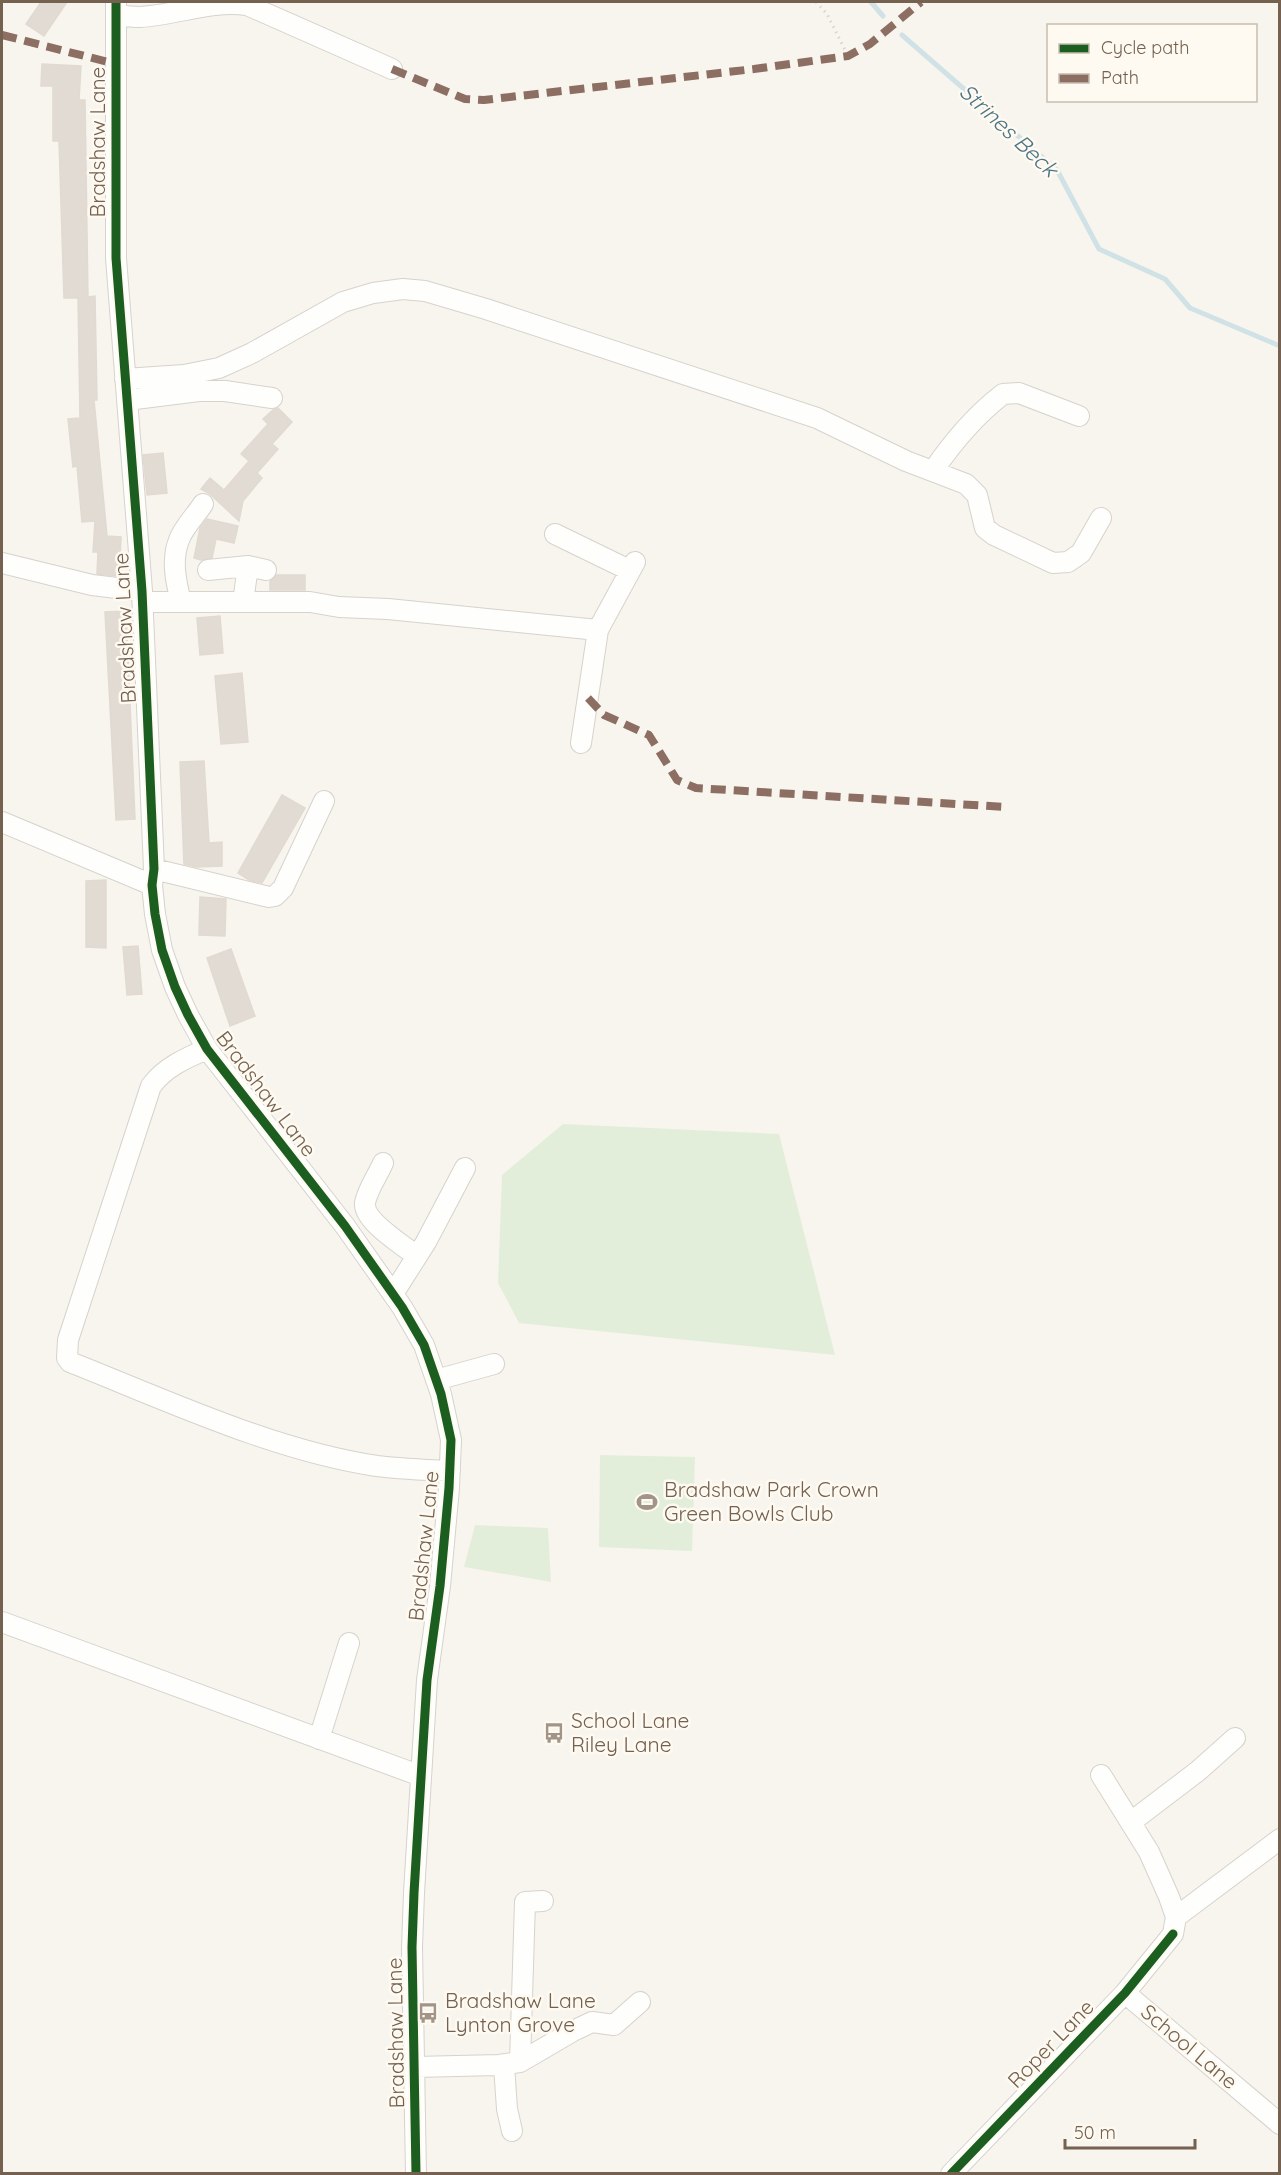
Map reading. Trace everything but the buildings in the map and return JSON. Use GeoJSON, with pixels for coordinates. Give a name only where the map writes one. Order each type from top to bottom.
{"type":"FeatureCollection","features":[{"type":"Feature","properties":{"kind":"street"},"geometry":{"type":"LineString","coordinates":[[116,8],[140,17],[218,4],[241,3],[392,69]]}},
{"type":"Feature","properties":{"kind":"street","name":"Bradshaw Lane"},"geometry":{"type":"LineString","coordinates":[[116,8],[116,258],[143,596],[155,914],[162,950],[175,987],[207,1049],[345,1226],[393,1294],[424,1345],[436,1380],[451,1440],[440,1586],[427,1680],[412,1947],[416,2067],[416,2174]]}},
{"type":"Feature","properties":{"kind":"street"},"geometry":{"type":"LineString","coordinates":[[125,379],[184,375],[219,368],[252,353],[343,302],[373,293],[402,289],[425,291],[817,418],[906,461],[966,484],[977,495],[985,528],[994,535],[1053,562],[1068,562],[1081,553],[1101,518]]}},
{"type":"Feature","properties":{"kind":"street"},"geometry":{"type":"LineString","coordinates":[[127,400],[199,391],[225,391],[272,398]]}},
{"type":"Feature","properties":{"kind":"street"},"geometry":{"type":"LineString","coordinates":[[933,471],[969,426],[1004,394],[1019,393],[1079,416]]}},
{"type":"Feature","properties":{"kind":"street"},"geometry":{"type":"LineString","coordinates":[[181,602],[174,563],[179,539],[203,504]]}},
{"type":"Feature","properties":{"kind":"street"},"geometry":{"type":"LineString","coordinates":[[555,534],[632,566],[598,630],[581,743]]}},
{"type":"Feature","properties":{"kind":"street"},"geometry":{"type":"LineString","coordinates":[[2,563],[92,585],[181,602],[310,602],[339,607],[388,609],[598,630]]}},
{"type":"Feature","properties":{"kind":"street"},"geometry":{"type":"LineString","coordinates":[[208,570],[257,568],[243,602]]}},
{"type":"Feature","properties":{"kind":"street"},"geometry":{"type":"LineString","coordinates":[[2,822],[153,877],[269,897],[275,896],[283,888],[324,801]]}},
{"type":"Feature","properties":{"kind":"street"},"geometry":{"type":"LineString","coordinates":[[207,1049],[178,1061],[151,1086],[146,1096],[68,1340],[67,1358],[70,1362],[285,1444],[375,1466],[450,1471]]}},
{"type":"Feature","properties":{"kind":"street"},"geometry":{"type":"LineString","coordinates":[[383,1164],[365,1203],[366,1210],[377,1225],[417,1256]]}},
{"type":"Feature","properties":{"kind":"street"},"geometry":{"type":"LineString","coordinates":[[393,1294],[417,1256],[465,1168]]}},
{"type":"Feature","properties":{"kind":"street"},"geometry":{"type":"LineString","coordinates":[[436,1380],[494,1364]]}},
{"type":"Feature","properties":{"kind":"street"},"geometry":{"type":"LineString","coordinates":[[2,1622],[421,1776]]}},
{"type":"Feature","properties":{"kind":"street"},"geometry":{"type":"LineString","coordinates":[[319,1739],[349,1643]]}},
{"type":"Feature","properties":{"kind":"street"},"geometry":{"type":"LineString","coordinates":[[1131,1822],[1198,1771],[1235,1738]]}},
{"type":"Feature","properties":{"kind":"street"},"geometry":{"type":"LineString","coordinates":[[1101,1775],[1153,1860],[1174,1925]]}},
{"type":"Feature","properties":{"kind":"street","name":"Roper Lane"},"geometry":{"type":"LineString","coordinates":[[951,2174],[1125,1993],[1174,1925],[1280,1839]]}},
{"type":"Feature","properties":{"kind":"street"},"geometry":{"type":"LineString","coordinates":[[512,2131],[507,2109],[525,1902],[543,1901]]}},
{"type":"Feature","properties":{"kind":"street","name":"School Lane"},"geometry":{"type":"LineString","coordinates":[[1125,1993],[1280,2124]]}},
{"type":"Feature","properties":{"kind":"street"},"geometry":{"type":"LineString","coordinates":[[416,2067],[512,2064],[592,2022],[614,2025],[640,2002]]}},
{"type":"Feature","properties":{"kind":"path"},"geometry":{"type":"LineString","coordinates":[[816,2],[827,14],[848,56]]}},
{"type":"Feature","properties":{"kind":"green space"},"geometry":{"type":"Polygon","coordinates":[[[563,1124],[779,1134],[835,1355],[519,1323],[498,1283],[502,1175],[563,1124]]]}},
{"type":"Feature","properties":{"kind":"green space","name":"Bradshaw Park Crown Green Bowls Club"},"geometry":{"type":"Polygon","coordinates":[[[600,1455],[695,1457],[692,1551],[599,1547],[600,1455]]]}},
{"type":"Feature","properties":{"kind":"green space"},"geometry":{"type":"Polygon","coordinates":[[[475,1525],[548,1528],[551,1582],[464,1567],[475,1525]]]}},
{"type":"Feature","properties":{"kind":"waterway","name":"Strines Beck"},"geometry":{"type":"LineString","coordinates":[[871,2],[883,16]]}},
{"type":"Feature","properties":{"kind":"waterway","name":"Strines Beck"},"geometry":{"type":"LineString","coordinates":[[902,35],[1057,170],[1099,249],[1165,279],[1190,308],[1280,346]]}},
{"type":"Feature","properties":{"kind":"marked path"},"geometry":{"type":"LineString","coordinates":[[392,69],[465,99],[484,100],[754,69],[848,56],[870,44],[921,2]]}},
{"type":"Feature","properties":{"kind":"marked path"},"geometry":{"type":"LineString","coordinates":[[2,35],[116,64]]}},
{"type":"Feature","properties":{"kind":"marked path"},"geometry":{"type":"LineString","coordinates":[[588,698],[604,715],[649,735],[677,780],[696,788],[1005,807]]}},
{"type":"Feature","properties":{"kind":"cycle path"},"geometry":{"type":"LineString","coordinates":[[116,2],[116,258],[142,591],[154,869],[152,885],[162,950],[175,987],[207,1049],[345,1226],[402,1307],[424,1345],[441,1394],[451,1440],[440,1586],[427,1680],[414,1893],[412,1947],[416,2174]]}},
{"type":"Feature","properties":{"kind":"cycle path"},"geometry":{"type":"LineString","coordinates":[[951,2174],[1125,1993],[1173,1934]]}},
{"type":"Feature","properties":{"kind":"place","name":"Bradshaw Park Crown Green Bowls Club"},"geometry":{"type":"Point","coordinates":[647,1502]}},
{"type":"Feature","properties":{"kind":"place","name":"School Lane Riley Lane"},"geometry":{"type":"Point","coordinates":[554,1733]}},
{"type":"Feature","properties":{"kind":"place","name":"Bradshaw Lane Lynton Grove"},"geometry":{"type":"Point","coordinates":[428,2013]}}]}
